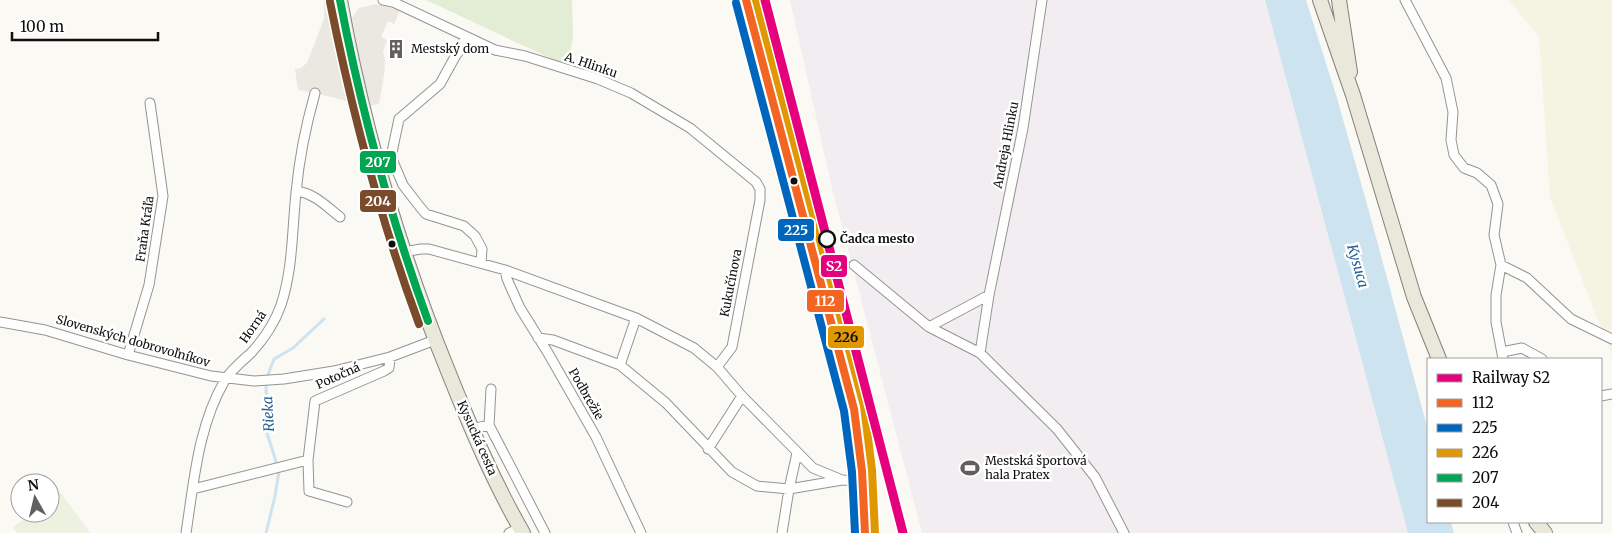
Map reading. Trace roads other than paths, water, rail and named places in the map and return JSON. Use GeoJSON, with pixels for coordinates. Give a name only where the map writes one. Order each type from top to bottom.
{"type":"FeatureCollection","features":[{"type":"Feature","properties":{"kind":"main road"},"geometry":{"type":"LineString","coordinates":[[746,0],[798,190],[854,409],[864,480],[865,533]]}},
{"type":"Feature","properties":{"kind":"main road"},"geometry":{"type":"LineString","coordinates":[[1320,0],[1353,95],[1406,273],[1439,358]]}},
{"type":"Feature","properties":{"kind":"main road"},"geometry":{"type":"LineString","coordinates":[[1339,0],[1353,95]]}},
{"type":"Feature","properties":{"kind":"main road","name":"Kysucká cesta"},"geometry":{"type":"LineString","coordinates":[[343,1],[369,137],[403,252],[435,340],[471,429],[517,531]]}},
{"type":"Feature","properties":{"kind":"street","name":"A. Hlinku"},"geometry":{"type":"LineString","coordinates":[[383,0],[393,2],[495,50],[525,56],[598,79],[642,98],[690,128],[750,176],[758,185],[760,200]]}},
{"type":"Feature","properties":{"kind":"street","name":"Andreja Hlinku"},"geometry":{"type":"LineString","coordinates":[[980,353],[989,295],[1023,128],[1042,0]]}},
{"type":"Feature","properties":{"kind":"street"},"geometry":{"type":"LineString","coordinates":[[1405,0],[1446,78],[1453,112],[1452,140],[1454,155],[1464,168],[1477,173],[1491,185],[1498,204],[1494,235],[1501,265],[1496,295],[1496,322],[1503,356],[1522,348],[1540,358]]}},
{"type":"Feature","properties":{"kind":"street"},"geometry":{"type":"LineString","coordinates":[[464,37],[464,47],[456,55],[440,84],[400,119],[391,156],[403,186],[420,207],[431,216],[464,226],[475,236],[482,250],[481,263]]}},
{"type":"Feature","properties":{"kind":"street","name":"Horná"},"geometry":{"type":"LineString","coordinates":[[186,533],[203,429],[226,378],[253,351],[276,317],[289,274],[296,191],[303,146],[315,93]]}},
{"type":"Feature","properties":{"kind":"street","name":"Fraňa Kráľa"},"geometry":{"type":"LineString","coordinates":[[128,355],[149,285],[163,196],[150,103]]}},
{"type":"Feature","properties":{"kind":"street"},"geometry":{"type":"LineString","coordinates":[[296,191],[305,192],[313,196],[340,217]]}},
{"type":"Feature","properties":{"kind":"street","name":"Kukučínova"},"geometry":{"type":"LineString","coordinates":[[717,367],[732,348],[760,200]]}},
{"type":"Feature","properties":{"kind":"street"},"geometry":{"type":"LineString","coordinates":[[403,252],[421,248],[429,249],[505,270],[636,318],[694,348],[717,367],[742,396],[813,468],[842,480]]}},
{"type":"Feature","properties":{"kind":"street"},"geometry":{"type":"LineString","coordinates":[[854,265],[929,327],[980,353],[1058,429],[1095,477],[1124,533]]}},
{"type":"Feature","properties":{"kind":"street"},"geometry":{"type":"LineString","coordinates":[[1501,265],[1527,278],[1571,319],[1612,339]]}},
{"type":"Feature","properties":{"kind":"street","name":"Podbrežie"},"geometry":{"type":"LineString","coordinates":[[505,270],[520,308],[596,437],[641,533]]}},
{"type":"Feature","properties":{"kind":"street"},"geometry":{"type":"LineString","coordinates":[[929,327],[989,295]]}},
{"type":"Feature","properties":{"kind":"street"},"geometry":{"type":"LineString","coordinates":[[620,365],[636,318]]}},
{"type":"Feature","properties":{"kind":"street","name":"Slovenských dobrovoľníkov"},"geometry":{"type":"LineString","coordinates":[[0,322],[45,330],[128,355],[212,376],[254,381],[284,379],[334,371],[390,357],[435,340]]}},
{"type":"Feature","properties":{"kind":"street"},"geometry":{"type":"LineString","coordinates":[[538,338],[553,340],[620,365],[666,403],[732,472],[757,486],[789,489],[842,480],[864,480]]}},
{"type":"Feature","properties":{"kind":"street","name":"Potočná"},"geometry":{"type":"LineString","coordinates":[[347,502],[309,491],[308,460],[315,401],[384,371],[389,368],[390,357]]}},
{"type":"Feature","properties":{"kind":"street"},"geometry":{"type":"LineString","coordinates":[[491,389],[489,425],[545,533]]}},
{"type":"Feature","properties":{"kind":"street"},"geometry":{"type":"LineString","coordinates":[[708,449],[742,396]]}},
{"type":"Feature","properties":{"kind":"street"},"geometry":{"type":"LineString","coordinates":[[471,429],[489,425]]}},
{"type":"Feature","properties":{"kind":"street"},"geometry":{"type":"LineString","coordinates":[[782,533],[797,453]]}},
{"type":"Feature","properties":{"kind":"street"},"geometry":{"type":"LineString","coordinates":[[192,489],[308,460]]}},
{"type":"Feature","properties":{"kind":"water","name":"Kysuca"},"geometry":{"type":"Polygon","coordinates":[[[1265,0],[1306,0],[1337,98],[1427,426],[1427,523],[1451,523],[1454,533],[1408,533],[1265,0]]]}},
{"type":"Feature","properties":{"kind":"waterway","name":"Rieka"},"geometry":{"type":"LineString","coordinates":[[266,533],[279,471],[267,433],[266,380],[274,359],[293,348],[324,319]]}},
{"type":"Feature","properties":{"kind":"rail line","name":"S2"},"geometry":{"type":"LineString","coordinates":[[765,0],[903,533]]}},
{"type":"Feature","properties":{"kind":"place","name":"Mestský dom"},"geometry":{"type":"Point","coordinates":[396,49]}},
{"type":"Feature","properties":{"kind":"place","name":"Čadca mesto"},"geometry":{"type":"Point","coordinates":[827,239]}},
{"type":"Feature","properties":{"kind":"place","name":"Mestská športová hala Pratex"},"geometry":{"type":"Point","coordinates":[970,468]}}]}
